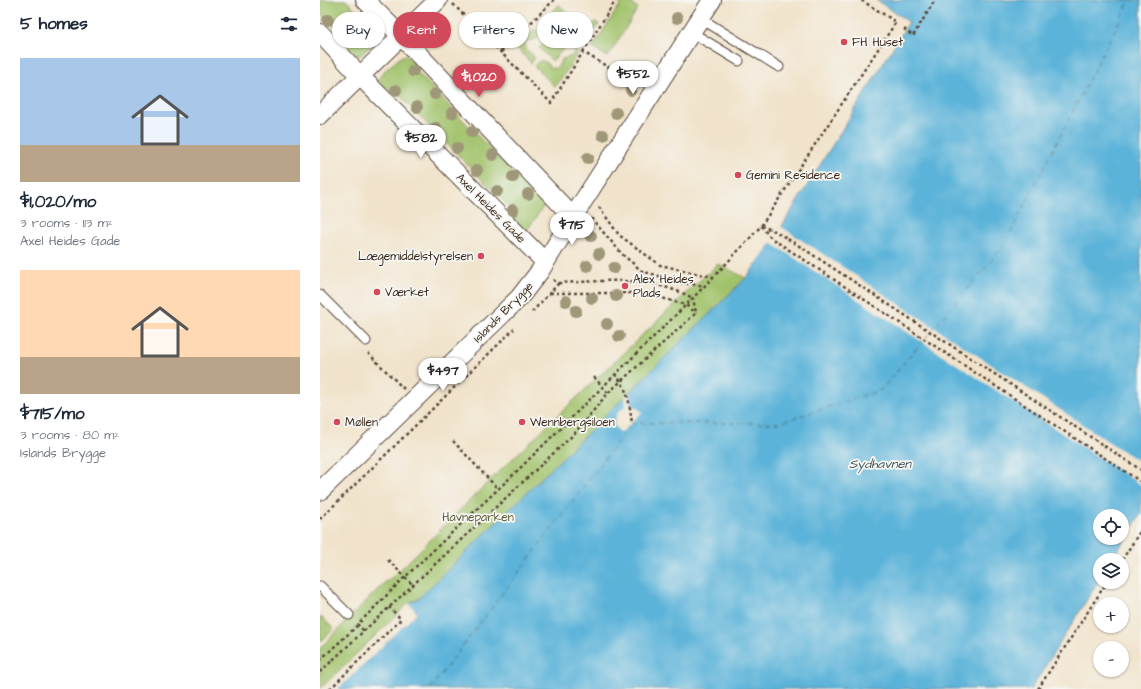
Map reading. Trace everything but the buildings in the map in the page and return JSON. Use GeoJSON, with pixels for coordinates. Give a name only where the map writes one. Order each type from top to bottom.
{"type":"FeatureCollection","features":[{"type":"Feature","properties":{"kind":"street"},"geometry":{"type":"LineString","coordinates":[[364,0],[393,28]]}},
{"type":"Feature","properties":{"kind":"street"},"geometry":{"type":"LineString","coordinates":[[426,12],[438,0]]}},
{"type":"Feature","properties":{"kind":"street","name":"Islands Brygge"},"geometry":{"type":"LineString","coordinates":[[320,491],[519,298],[534,280],[580,205],[712,0]]}},
{"type":"Feature","properties":{"kind":"street","name":"Axel Heides Gade"},"geometry":{"type":"LineString","coordinates":[[320,34],[545,262]]}},
{"type":"Feature","properties":{"kind":"street"},"geometry":{"type":"LineString","coordinates":[[320,115],[393,44]]}},
{"type":"Feature","properties":{"kind":"street"},"geometry":{"type":"LineString","coordinates":[[414,48],[580,205]]}},
{"type":"Feature","properties":{"kind":"lane"},"geometry":{"type":"LineString","coordinates":[[695,25],[739,61]]}},
{"type":"Feature","properties":{"kind":"lane"},"geometry":{"type":"LineString","coordinates":[[695,25],[779,67]]}},
{"type":"Feature","properties":{"kind":"lane"},"geometry":{"type":"LineString","coordinates":[[320,295],[366,341]]}},
{"type":"Feature","properties":{"kind":"lane"},"geometry":{"type":"LineString","coordinates":[[320,586],[349,615]]}},
{"type":"Feature","properties":{"kind":"path"},"geometry":{"type":"LineString","coordinates":[[450,0],[551,103],[616,0]]}},
{"type":"Feature","properties":{"kind":"path"},"geometry":{"type":"LineString","coordinates":[[501,52],[554,0]]}},
{"type":"Feature","properties":{"kind":"path"},"geometry":{"type":"LineString","coordinates":[[320,660],[358,625],[405,577],[498,489],[686,305],[760,226],[896,22],[861,0]]}},
{"type":"Feature","properties":{"kind":"path"},"geometry":{"type":"LineString","coordinates":[[904,30],[913,36],[935,0]]}},
{"type":"Feature","properties":{"kind":"path"},"geometry":{"type":"LineString","coordinates":[[583,52],[652,93]]}},
{"type":"Feature","properties":{"kind":"path"},"geometry":{"type":"LineString","coordinates":[[580,205],[660,265],[713,277]]}},
{"type":"Feature","properties":{"kind":"path"},"geometry":{"type":"LineString","coordinates":[[580,205],[623,255],[642,272],[682,283],[705,286]]}},
{"type":"Feature","properties":{"kind":"path"},"geometry":{"type":"LineString","coordinates":[[760,226],[775,231],[1141,470]]}},
{"type":"Feature","properties":{"kind":"path"},"geometry":{"type":"LineString","coordinates":[[760,226],[771,238],[1141,482]]}},
{"type":"Feature","properties":{"kind":"path"},"geometry":{"type":"LineString","coordinates":[[534,280],[550,293],[645,293],[686,305],[696,313]]}},
{"type":"Feature","properties":{"kind":"path"},"geometry":{"type":"LineString","coordinates":[[527,316],[559,283],[624,280],[644,282],[675,290],[693,298]]}},
{"type":"Feature","properties":{"kind":"path"},"geometry":{"type":"LineString","coordinates":[[693,298],[696,313]]}},
{"type":"Feature","properties":{"kind":"path"},"geometry":{"type":"LineString","coordinates":[[320,672],[574,434],[608,393],[696,313]]}},
{"type":"Feature","properties":{"kind":"path"},"geometry":{"type":"LineString","coordinates":[[320,520],[516,327]]}},
{"type":"Feature","properties":{"kind":"path"},"geometry":{"type":"LineString","coordinates":[[366,341],[361,346],[397,382]]}},
{"type":"Feature","properties":{"kind":"path"},"geometry":{"type":"LineString","coordinates":[[615,374],[621,381],[627,393],[632,423]]}},
{"type":"Feature","properties":{"kind":"path"},"geometry":{"type":"LineString","coordinates":[[594,377],[608,393]]}},
{"type":"Feature","properties":{"kind":"path"},"geometry":{"type":"LineString","coordinates":[[453,441],[498,489]]}},
{"type":"Feature","properties":{"kind":"path"},"geometry":{"type":"LineString","coordinates":[[1126,553],[1141,530]]}},
{"type":"Feature","properties":{"kind":"path"},"geometry":{"type":"LineString","coordinates":[[388,560],[413,585]]}},
{"type":"Feature","properties":{"kind":"path"},"geometry":{"type":"LineString","coordinates":[[1038,689],[1102,589]]}},
{"type":"Feature","properties":{"kind":"path"},"geometry":{"type":"LineString","coordinates":[[330,689],[401,619],[389,607]]}},
{"type":"Feature","properties":{"kind":"green space"},"geometry":{"type":"Polygon","coordinates":[[[320,0],[346,0],[357,12],[332,12],[332,24],[320,12],[320,0]]]}},
{"type":"Feature","properties":{"kind":"green space"},"geometry":{"type":"Polygon","coordinates":[[[623,0],[626,0],[638,8],[608,57],[592,48],[623,0]]]}},
{"type":"Feature","properties":{"kind":"green space"},"geometry":{"type":"Polygon","coordinates":[[[559,5],[567,12],[552,12],[559,5]]]}},
{"type":"Feature","properties":{"kind":"green space"},"geometry":{"type":"Polygon","coordinates":[[[595,22],[599,24],[593,33],[593,24],[595,22]]]}},
{"type":"Feature","properties":{"kind":"green space"},"geometry":{"type":"Polygon","coordinates":[[[535,29],[537,31],[537,39],[529,41],[529,35],[535,29]]]}},
{"type":"Feature","properties":{"kind":"green space"},"geometry":{"type":"Polygon","coordinates":[[[346,48],[368,48],[360,56],[355,55],[346,48]]]}},
{"type":"Feature","properties":{"kind":"green space"},"geometry":{"type":"Polygon","coordinates":[[[517,48],[526,48],[532,54],[534,59],[531,63],[517,48]]]}},
{"type":"Feature","properties":{"kind":"green space"},"geometry":{"type":"Polygon","coordinates":[[[539,48],[565,48],[552,61],[539,48]]]}},
{"type":"Feature","properties":{"kind":"green space"},"geometry":{"type":"Polygon","coordinates":[[[575,50],[579,53],[555,87],[534,66],[543,61],[551,68],[556,68],[562,59],[572,56],[575,50]]]}},
{"type":"Feature","properties":{"kind":"green space"},"geometry":{"type":"Polygon","coordinates":[[[405,55],[415,64],[414,69],[527,187],[531,183],[547,201],[526,232],[508,213],[511,209],[393,89],[390,92],[379,81],[383,72],[405,55]]]}},
{"type":"Feature","properties":{"kind":"green space","name":"Havneparken"},"geometry":{"type":"Polygon","coordinates":[[[718,264],[746,278],[418,599],[409,603],[320,689],[320,648],[384,583],[395,575],[486,484],[718,264]]]}},
{"type":"Feature","properties":{"kind":"green space"},"geometry":{"type":"Polygon","coordinates":[[[320,616],[334,629],[320,642],[320,616]]]}},
{"type":"Feature","properties":{"kind":"water","name":"Sydhavnen"},"geometry":{"type":"Polygon","coordinates":[[[876,0],[1141,0],[1141,514],[1129,533],[1129,509],[1093,509],[1093,545],[1121,545],[1116,553],[1093,553],[1094,589],[1031,689],[338,689],[417,613],[409,603],[418,599],[746,278],[769,247],[909,22],[876,0]]]}},
{"type":"Feature","properties":{"kind":"pier"},"geometry":{"type":"Polygon","coordinates":[[[780,226],[1141,463],[1141,485],[770,242],[780,226]]]}},
{"type":"Feature","properties":{"kind":"pier"},"geometry":{"type":"Polygon","coordinates":[[[629,392],[632,406],[642,412],[621,433],[614,424],[618,412],[626,406],[625,395],[629,392]]]}},
{"type":"Feature","properties":{"kind":"pier"},"geometry":{"type":"Polygon","coordinates":[[[409,603],[417,613],[338,689],[336,689],[414,613],[407,605],[409,603]]]}},
{"type":"Feature","properties":{"kind":"ferry route"},"geometry":{"type":"LineString","coordinates":[[430,689],[632,423],[778,423],[881,390],[1003,247],[1130,0]]}},
{"type":"Feature","properties":{"kind":"place","name":"FH Huset"},"geometry":{"type":"Point","coordinates":[844,42]}},
{"type":"Feature","properties":{"kind":"place","name":"Gemini Residence"},"geometry":{"type":"Point","coordinates":[738,175]}},
{"type":"Feature","properties":{"kind":"place","name":"Lægemiddelstyrelsen"},"geometry":{"type":"Point","coordinates":[481,256]}},
{"type":"Feature","properties":{"kind":"place","name":"Alex Heides Plads"},"geometry":{"type":"Point","coordinates":[625,286]}},
{"type":"Feature","properties":{"kind":"place","name":"Værket"},"geometry":{"type":"Point","coordinates":[377,292]}},
{"type":"Feature","properties":{"kind":"place","name":"Møllen"},"geometry":{"type":"Point","coordinates":[337,422]}},
{"type":"Feature","properties":{"kind":"place","name":"Wennbergsiloen"},"geometry":{"type":"Point","coordinates":[522,422]}}]}
